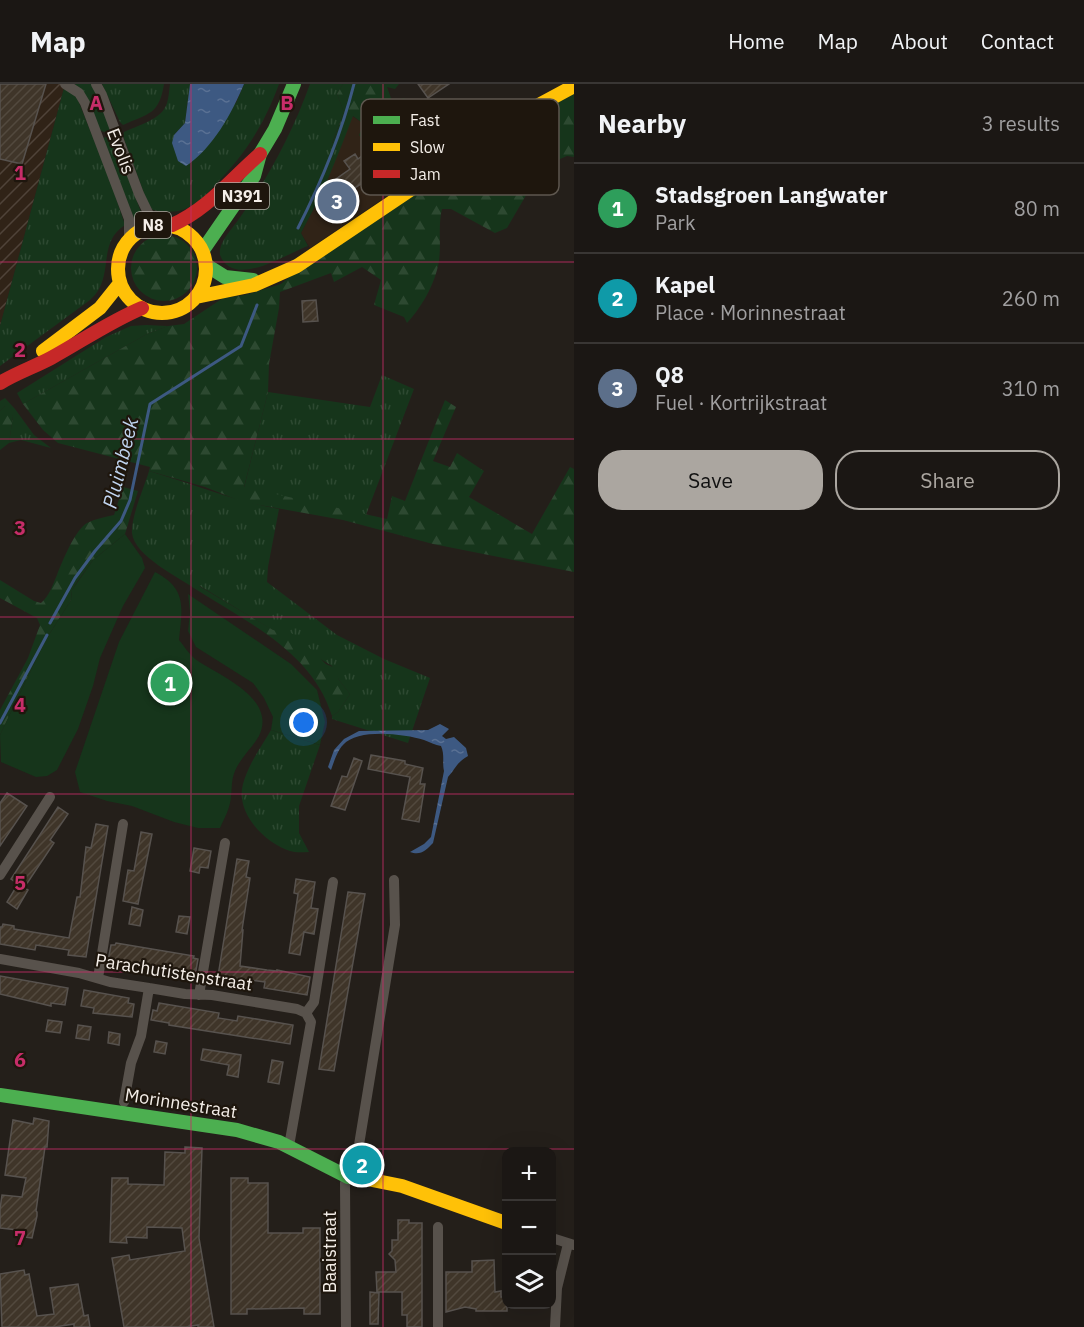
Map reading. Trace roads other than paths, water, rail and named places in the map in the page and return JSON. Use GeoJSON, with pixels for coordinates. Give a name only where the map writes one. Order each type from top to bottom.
{"type":"FeatureCollection","features":[{"type":"Feature","properties":{"kind":"main road","name":"N391"},"geometry":{"type":"LineString","coordinates":[[202,250],[254,176],[260,154],[275,129],[294,84]]}},
{"type":"Feature","properties":{"kind":"main road"},"geometry":{"type":"LineString","coordinates":[[550,99],[574,86]]}},
{"type":"Feature","properties":{"kind":"main road","name":"N391"},"geometry":{"type":"LineString","coordinates":[[172,225],[185,221],[206,207],[245,166],[260,154]]}},
{"type":"Feature","properties":{"kind":"main road"},"geometry":{"type":"LineString","coordinates":[[196,297],[254,285],[271,279],[326,248],[404,195]]}},
{"type":"Feature","properties":{"kind":"main road","name":"N8"},"geometry":{"type":"LineString","coordinates":[[120,283],[117,271],[118,259],[129,238],[138,231],[154,225],[172,225],[190,234],[202,250]]}},
{"type":"Feature","properties":{"kind":"main road"},"geometry":{"type":"LineString","coordinates":[[18,372],[48,346],[100,308],[120,283],[125,293],[142,308],[153,312],[176,311],[187,305],[203,286],[206,265],[202,250]]}},
{"type":"Feature","properties":{"kind":"main road"},"geometry":{"type":"LineString","coordinates":[[206,265],[225,277],[234,279],[271,279]]}},
{"type":"Feature","properties":{"kind":"main road"},"geometry":{"type":"LineString","coordinates":[[0,383],[50,358],[115,319],[142,308]]}},
{"type":"Feature","properties":{"kind":"main road","name":"Morinnestraat"},"geometry":{"type":"LineString","coordinates":[[0,1095],[227,1128],[289,1146],[348,1177],[402,1186],[502,1221]]}},
{"type":"Feature","properties":{"kind":"street","name":"Evolis"},"geometry":{"type":"LineString","coordinates":[[65,84],[79,93],[86,103],[129,219],[129,238]]}},
{"type":"Feature","properties":{"kind":"street","name":"Evolis"},"geometry":{"type":"LineString","coordinates":[[96,84],[139,194],[154,225]]}},
{"type":"Feature","properties":{"kind":"street"},"geometry":{"type":"LineString","coordinates":[[0,875],[50,797]]}},
{"type":"Feature","properties":{"kind":"street"},"geometry":{"type":"LineString","coordinates":[[98,978],[123,824]]}},
{"type":"Feature","properties":{"kind":"street"},"geometry":{"type":"LineString","coordinates":[[199,995],[225,843]]}},
{"type":"Feature","properties":{"kind":"street"},"geometry":{"type":"LineString","coordinates":[[348,1177],[357,1157],[395,925],[394,880]]}},
{"type":"Feature","properties":{"kind":"street"},"geometry":{"type":"LineString","coordinates":[[289,1146],[310,1022],[306,1013],[314,1002],[333,882]]}},
{"type":"Feature","properties":{"kind":"street","name":"Parachutistenstraat"},"geometry":{"type":"LineString","coordinates":[[0,959],[149,988],[232,998],[297,1009],[306,1013]]}},
{"type":"Feature","properties":{"kind":"street"},"geometry":{"type":"LineString","coordinates":[[124,1102],[131,1063],[141,1036],[149,988]]}},
{"type":"Feature","properties":{"kind":"street","name":"Baaistraat"},"geometry":{"type":"LineString","coordinates":[[346,1327],[345,1184],[348,1177]]}},
{"type":"Feature","properties":{"kind":"street"},"geometry":{"type":"LineString","coordinates":[[438,1227],[438,1327]]}},
{"type":"Feature","properties":{"kind":"street"},"geometry":{"type":"LineString","coordinates":[[555,1327],[557,1288],[571,1245],[556,1239]]}},
{"type":"Feature","properties":{"kind":"water"},"geometry":{"type":"Polygon","coordinates":[[[190,84],[244,84],[221,129],[205,150],[186,166],[178,161],[172,143],[174,135],[185,123],[190,84]]]}},
{"type":"Feature","properties":{"kind":"water"},"geometry":{"type":"Polygon","coordinates":[[[440,724],[449,729],[442,736],[446,739],[454,737],[466,748],[468,756],[448,777],[433,843],[423,852],[414,853],[410,852],[431,837],[444,771],[441,746],[394,734],[359,736],[343,745],[337,753],[331,770],[328,767],[334,750],[344,739],[359,731],[428,730],[440,724]]]}},
{"type":"Feature","properties":{"kind":"waterway","name":"Pluimbeek"},"geometry":{"type":"LineString","coordinates":[[298,228],[330,158],[354,84]]}},
{"type":"Feature","properties":{"kind":"waterway","name":"Pluimbeek"},"geometry":{"type":"LineString","coordinates":[[50,623],[75,578],[121,521],[130,500],[150,404],[241,346],[257,305]]}},
{"type":"Feature","properties":{"kind":"waterway","name":"Pluimbeek"},"geometry":{"type":"LineString","coordinates":[[0,723],[47,635]]}},
{"type":"Feature","properties":{"kind":"place","name":"Q8"},"geometry":{"type":"Point","coordinates":[337,201]}},
{"type":"Feature","properties":{"kind":"place","name":"Stadsgroen Langwater"},"geometry":{"type":"Point","coordinates":[170,683]}},
{"type":"Feature","properties":{"kind":"place","name":"Kapel"},"geometry":{"type":"Point","coordinates":[362,1165]}}]}
